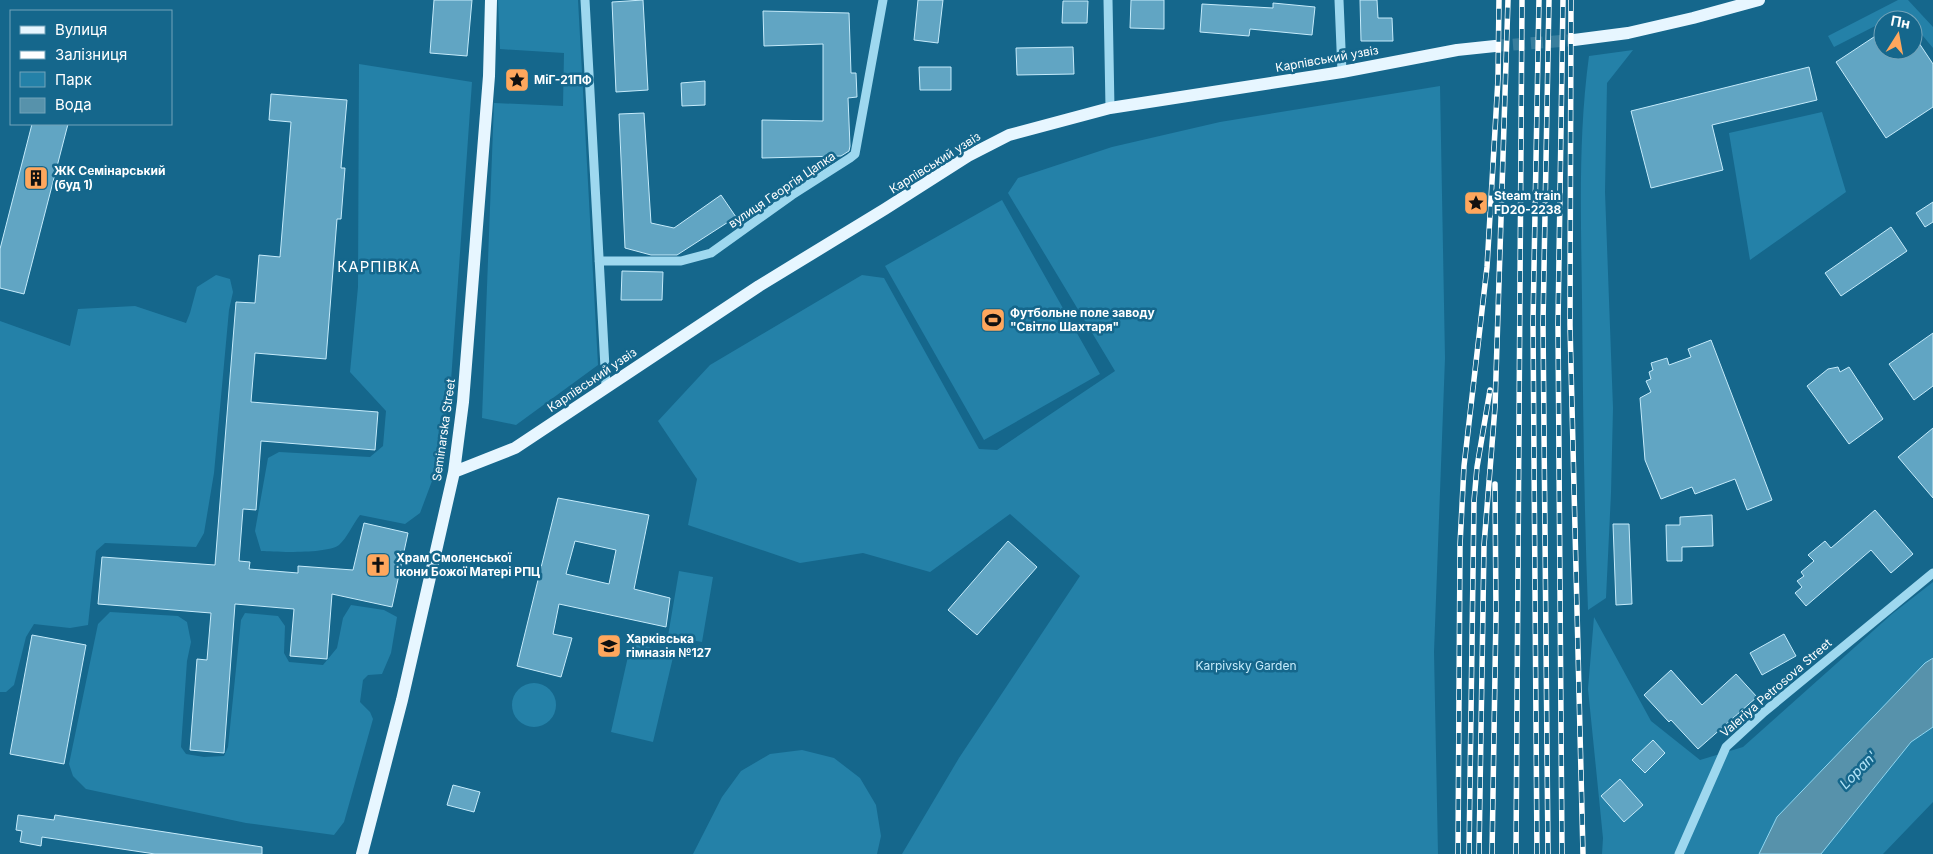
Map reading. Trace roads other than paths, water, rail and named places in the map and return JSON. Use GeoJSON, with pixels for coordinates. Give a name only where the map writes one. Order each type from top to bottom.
{"type":"FeatureCollection","features":[{"type":"Feature","properties":{"kind":"main road","name":"Seminarska Street"},"geometry":{"type":"LineString","coordinates":[[362,854],[402,700],[454,472],[463,402],[486,105],[492,17],[491,0]]}},
{"type":"Feature","properties":{"kind":"main road"},"geometry":{"type":"LineString","coordinates":[[1574,40],[1637,31],[1759,0]]}},
{"type":"Feature","properties":{"kind":"main road","name":"Карпівський узвіз"},"geometry":{"type":"LineString","coordinates":[[454,472],[515,448],[759,286],[968,156],[1010,135],[1110,108],[1342,72],[1457,50],[1495,46]]}},
{"type":"Feature","properties":{"kind":"street"},"geometry":{"type":"LineString","coordinates":[[585,0],[606,386]]}},
{"type":"Feature","properties":{"kind":"street","name":"вулиця Георгія Цапка"},"geometry":{"type":"LineString","coordinates":[[599,261],[681,261],[712,253],[792,195],[855,154],[883,0]]}},
{"type":"Feature","properties":{"kind":"street"},"geometry":{"type":"LineString","coordinates":[[1108,0],[1110,108]]}},
{"type":"Feature","properties":{"kind":"street"},"geometry":{"type":"LineString","coordinates":[[1339,0],[1342,72]]}},
{"type":"Feature","properties":{"kind":"street","name":"Valeriya Petrosova Street"},"geometry":{"type":"LineString","coordinates":[[1679,854],[1726,747],[1764,712],[1933,573]]}},
{"type":"Feature","properties":{"kind":"water","name":"Lopan'"},"geometry":{"type":"Polygon","coordinates":[[[1933,658],[1933,727],[1911,742],[1821,854],[1759,854],[1777,817],[1925,663],[1933,658]]]}},
{"type":"Feature","properties":{"kind":"tunnel"},"geometry":{"type":"LineString","coordinates":[[1495,46],[1574,40]]}},
{"type":"Feature","properties":{"kind":"railway"},"geometry":{"type":"LineString","coordinates":[[1458,854],[1460,545],[1464,466],[1487,267],[1498,79],[1499,0]]}},
{"type":"Feature","properties":{"kind":"railway"},"geometry":{"type":"LineString","coordinates":[[1479,854],[1484,545],[1495,407],[1508,0]]}},
{"type":"Feature","properties":{"kind":"railway"},"geometry":{"type":"LineString","coordinates":[[1516,854],[1522,0]]}},
{"type":"Feature","properties":{"kind":"railway"},"geometry":{"type":"LineString","coordinates":[[1537,854],[1533,322],[1539,0]]}},
{"type":"Feature","properties":{"kind":"railway"},"geometry":{"type":"LineString","coordinates":[[1548,854],[1543,323],[1549,0]]}},
{"type":"Feature","properties":{"kind":"railway"},"geometry":{"type":"LineString","coordinates":[[1562,854],[1558,324],[1563,0]]}},
{"type":"Feature","properties":{"kind":"railway"},"geometry":{"type":"LineString","coordinates":[[1571,0],[1570,325],[1583,854]]}},
{"type":"Feature","properties":{"kind":"railway"},"geometry":{"type":"LineString","coordinates":[[1469,854],[1474,501],[1477,467],[1490,390]]}},
{"type":"Feature","properties":{"kind":"railway"},"geometry":{"type":"LineString","coordinates":[[1492,854],[1496,614],[1495,484]]}},
{"type":"Feature","properties":{"kind":"place","name":"МіГ-21ПФ"},"geometry":{"type":"Point","coordinates":[517,80]}},
{"type":"Feature","properties":{"kind":"place","name":"ЖК Семінарський (буд 1)"},"geometry":{"type":"Point","coordinates":[36,178]}},
{"type":"Feature","properties":{"kind":"place","name":"Steam train FD20-2238"},"geometry":{"type":"Point","coordinates":[1476,203]}},
{"type":"Feature","properties":{"kind":"place","name":"Футбольне поле заводу \"Світло Шахтаря\""},"geometry":{"type":"Point","coordinates":[993,320]}},
{"type":"Feature","properties":{"kind":"place","name":"Храм Смоленської ікони Божої Матері РПЦ"},"geometry":{"type":"Point","coordinates":[378,565]}},
{"type":"Feature","properties":{"kind":"place","name":"Харківська гімназія №127"},"geometry":{"type":"Point","coordinates":[609,646]}},
{"type":"Feature","properties":{"kind":"district","name":"КАРПІВКА"},"geometry":{"type":"Point","coordinates":[379,267]}},
{"type":"Feature","properties":{"kind":"park label","name":"Karpivsky Garden"},"geometry":{"type":"Point","coordinates":[1246,666]}}]}
